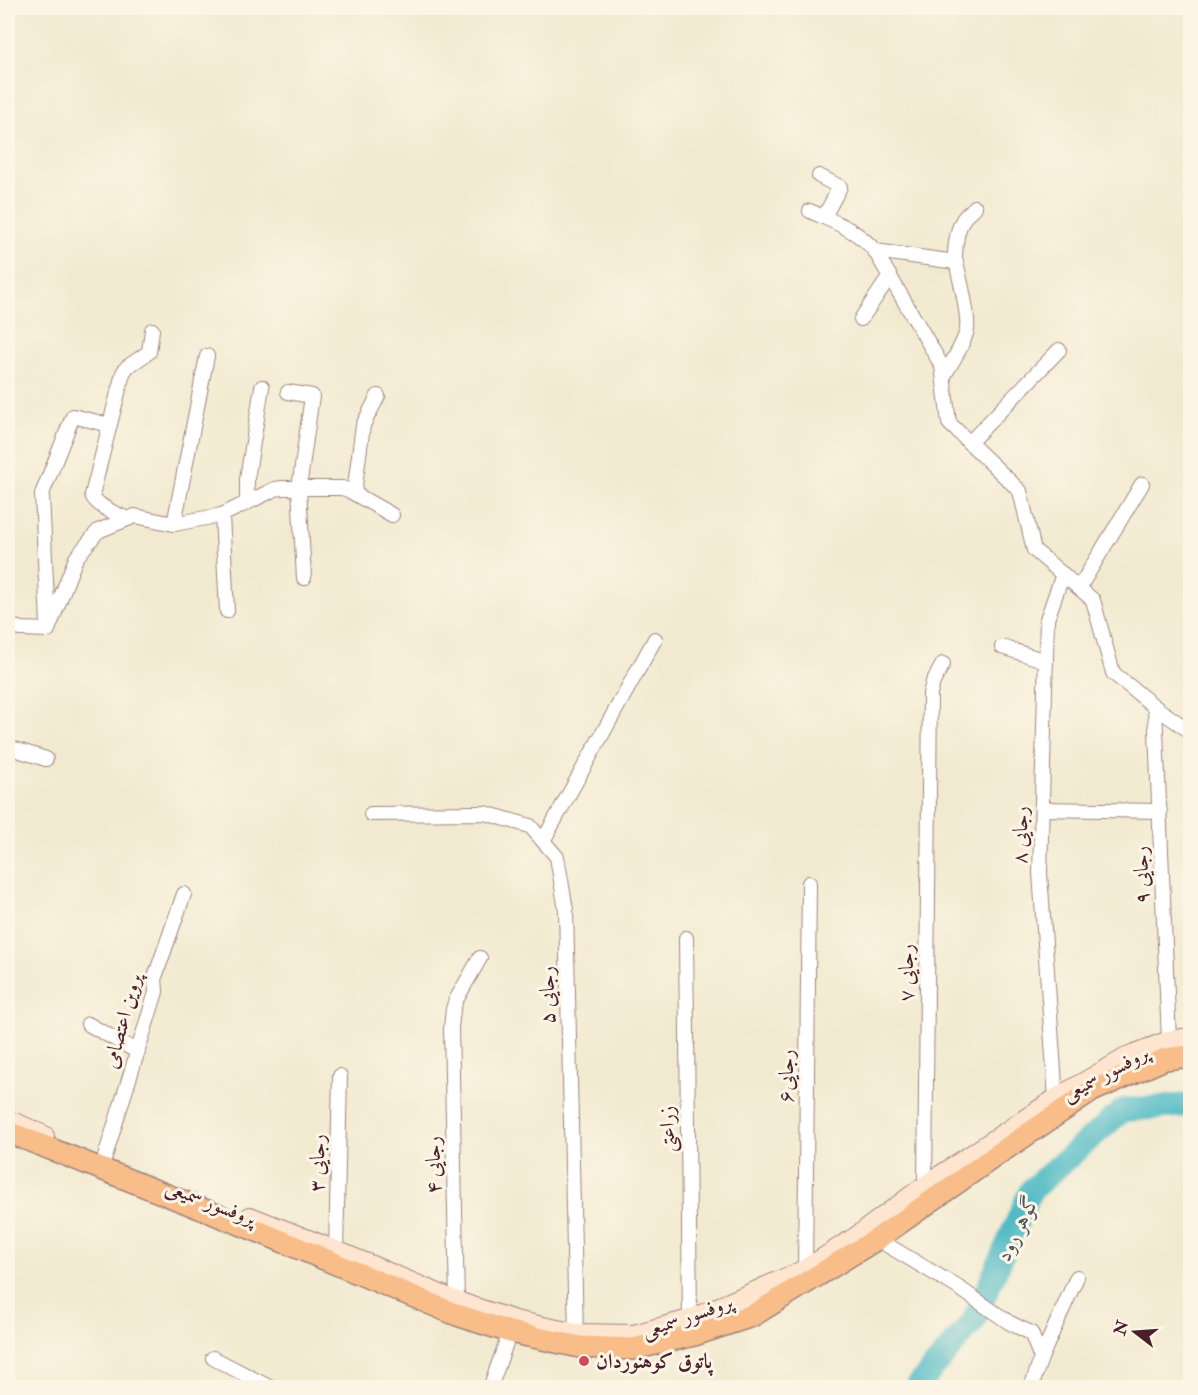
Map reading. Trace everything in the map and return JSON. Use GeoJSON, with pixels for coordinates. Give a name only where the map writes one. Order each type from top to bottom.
{"type":"FeatureCollection","features":[{"type":"Feature","properties":{"kind":"main road","name":"پروفسور سمیعی"},"geometry":{"type":"LineString","coordinates":[[8,1120],[61,1144],[336,1251],[457,1302],[515,1321],[576,1334],[634,1335],[690,1320],[805,1270],[855,1238],[925,1186],[1056,1099],[1130,1056],[1169,1041],[1191,1038]]}},
{"type":"Feature","properties":{"kind":"main road","name":"پروفسور سمیعی"},"geometry":{"type":"LineString","coordinates":[[8,1132],[265,1234],[457,1315],[510,1332],[580,1347],[633,1349],[694,1335],[752,1316],[877,1239],[1092,1091],[1165,1059],[1191,1056]]}},
{"type":"Feature","properties":{"kind":"street"},"geometry":{"type":"LineString","coordinates":[[819,176],[840,187],[825,217]]}},
{"type":"Feature","properties":{"kind":"street"},"geometry":{"type":"LineString","coordinates":[[944,376],[965,337],[967,328],[955,252],[960,226],[964,218],[975,207]]}},
{"type":"Feature","properties":{"kind":"street"},"geometry":{"type":"LineString","coordinates":[[810,210],[863,237],[875,250],[942,366],[949,423],[1020,491],[1034,550],[1093,600],[1113,673],[1191,731]]}},
{"type":"Feature","properties":{"kind":"street"},"geometry":{"type":"LineString","coordinates":[[875,250],[956,262]]}},
{"type":"Feature","properties":{"kind":"street"},"geometry":{"type":"LineString","coordinates":[[861,319],[890,276]]}},
{"type":"Feature","properties":{"kind":"street"},"geometry":{"type":"LineString","coordinates":[[128,519],[94,500],[92,495],[123,373],[127,367],[149,352],[152,330]]}},
{"type":"Feature","properties":{"kind":"street"},"geometry":{"type":"LineString","coordinates":[[969,442],[1059,350]]}},
{"type":"Feature","properties":{"kind":"street"},"geometry":{"type":"LineString","coordinates":[[174,524],[207,356]]}},
{"type":"Feature","properties":{"kind":"street"},"geometry":{"type":"LineString","coordinates":[[247,502],[247,479],[262,387]]}},
{"type":"Feature","properties":{"kind":"street"},"geometry":{"type":"LineString","coordinates":[[288,392],[312,396],[299,488],[304,578]]}},
{"type":"Feature","properties":{"kind":"street"},"geometry":{"type":"LineString","coordinates":[[354,493],[363,425],[378,396]]}},
{"type":"Feature","properties":{"kind":"street"},"geometry":{"type":"LineString","coordinates":[[48,630],[42,494],[73,416],[109,426]]}},
{"type":"Feature","properties":{"kind":"street"},"geometry":{"type":"LineString","coordinates":[[1079,588],[1142,484]]}},
{"type":"Feature","properties":{"kind":"street"},"geometry":{"type":"LineString","coordinates":[[48,630],[76,558],[98,531],[135,516],[174,524],[222,515],[275,489],[299,488],[342,488],[392,514]]}},
{"type":"Feature","properties":{"kind":"street"},"geometry":{"type":"LineString","coordinates":[[222,515],[227,610]]}},
{"type":"Feature","properties":{"kind":"street","name":"رجایی ۸"},"geometry":{"type":"LineString","coordinates":[[1056,1099],[1040,873],[1047,619],[1063,574]]}},
{"type":"Feature","properties":{"kind":"street"},"geometry":{"type":"LineString","coordinates":[[14,627],[48,630]]}},
{"type":"Feature","properties":{"kind":"street"},"geometry":{"type":"LineString","coordinates":[[543,841],[655,639]]}},
{"type":"Feature","properties":{"kind":"street"},"geometry":{"type":"LineString","coordinates":[[1002,647],[1046,662]]}},
{"type":"Feature","properties":{"kind":"street","name":"رجایی ۷"},"geometry":{"type":"LineString","coordinates":[[925,1186],[930,694],[933,682],[944,664]]}},
{"type":"Feature","properties":{"kind":"street","name":"رجایی ۹"},"geometry":{"type":"LineString","coordinates":[[1155,706],[1169,1041]]}},
{"type":"Feature","properties":{"kind":"street"},"geometry":{"type":"LineString","coordinates":[[8,747],[46,759]]}},
{"type":"Feature","properties":{"kind":"street"},"geometry":{"type":"LineString","coordinates":[[1042,809],[1160,811]]}},
{"type":"Feature","properties":{"kind":"street","name":"رجایی ۵"},"geometry":{"type":"LineString","coordinates":[[371,814],[484,813],[530,826],[557,857],[566,910],[576,1334]]}},
{"type":"Feature","properties":{"kind":"street","name":"رجایی۶"},"geometry":{"type":"LineString","coordinates":[[805,1270],[809,883]]}},
{"type":"Feature","properties":{"kind":"street","name":"پروین اعتصامی"},"geometry":{"type":"LineString","coordinates":[[104,1160],[156,992],[155,977],[184,894]]}},
{"type":"Feature","properties":{"kind":"street","name":"زراعتی"},"geometry":{"type":"LineString","coordinates":[[686,938],[690,1320]]}},
{"type":"Feature","properties":{"kind":"street","name":"رجایی ۴"},"geometry":{"type":"LineString","coordinates":[[457,1302],[451,1028],[456,1000],[480,958]]}},
{"type":"Feature","properties":{"kind":"street"},"geometry":{"type":"LineString","coordinates":[[87,1024],[138,1052]]}},
{"type":"Feature","properties":{"kind":"street","name":"رجایی ۳"},"geometry":{"type":"LineString","coordinates":[[336,1251],[340,1076]]}},
{"type":"Feature","properties":{"kind":"street"},"geometry":{"type":"LineString","coordinates":[[877,1239],[959,1288],[1010,1323],[1031,1333],[1041,1358]]}},
{"type":"Feature","properties":{"kind":"street"},"geometry":{"type":"LineString","coordinates":[[1031,1388],[1041,1358],[1077,1277]]}},
{"type":"Feature","properties":{"kind":"street"},"geometry":{"type":"LineString","coordinates":[[490,1388],[510,1332]]}},
{"type":"Feature","properties":{"kind":"street"},"geometry":{"type":"LineString","coordinates":[[213,1358],[271,1388]]}},
{"type":"Feature","properties":{"kind":"waterway","name":"گوهر رود"},"geometry":{"type":"LineString","coordinates":[[916,1388],[973,1322],[1031,1190],[1123,1110],[1190,1105]]}},
{"type":"Feature","properties":{"kind":"place","name":"پاتوق کوهنوردان"},"geometry":{"type":"Point","coordinates":[584,1361]}}]}
